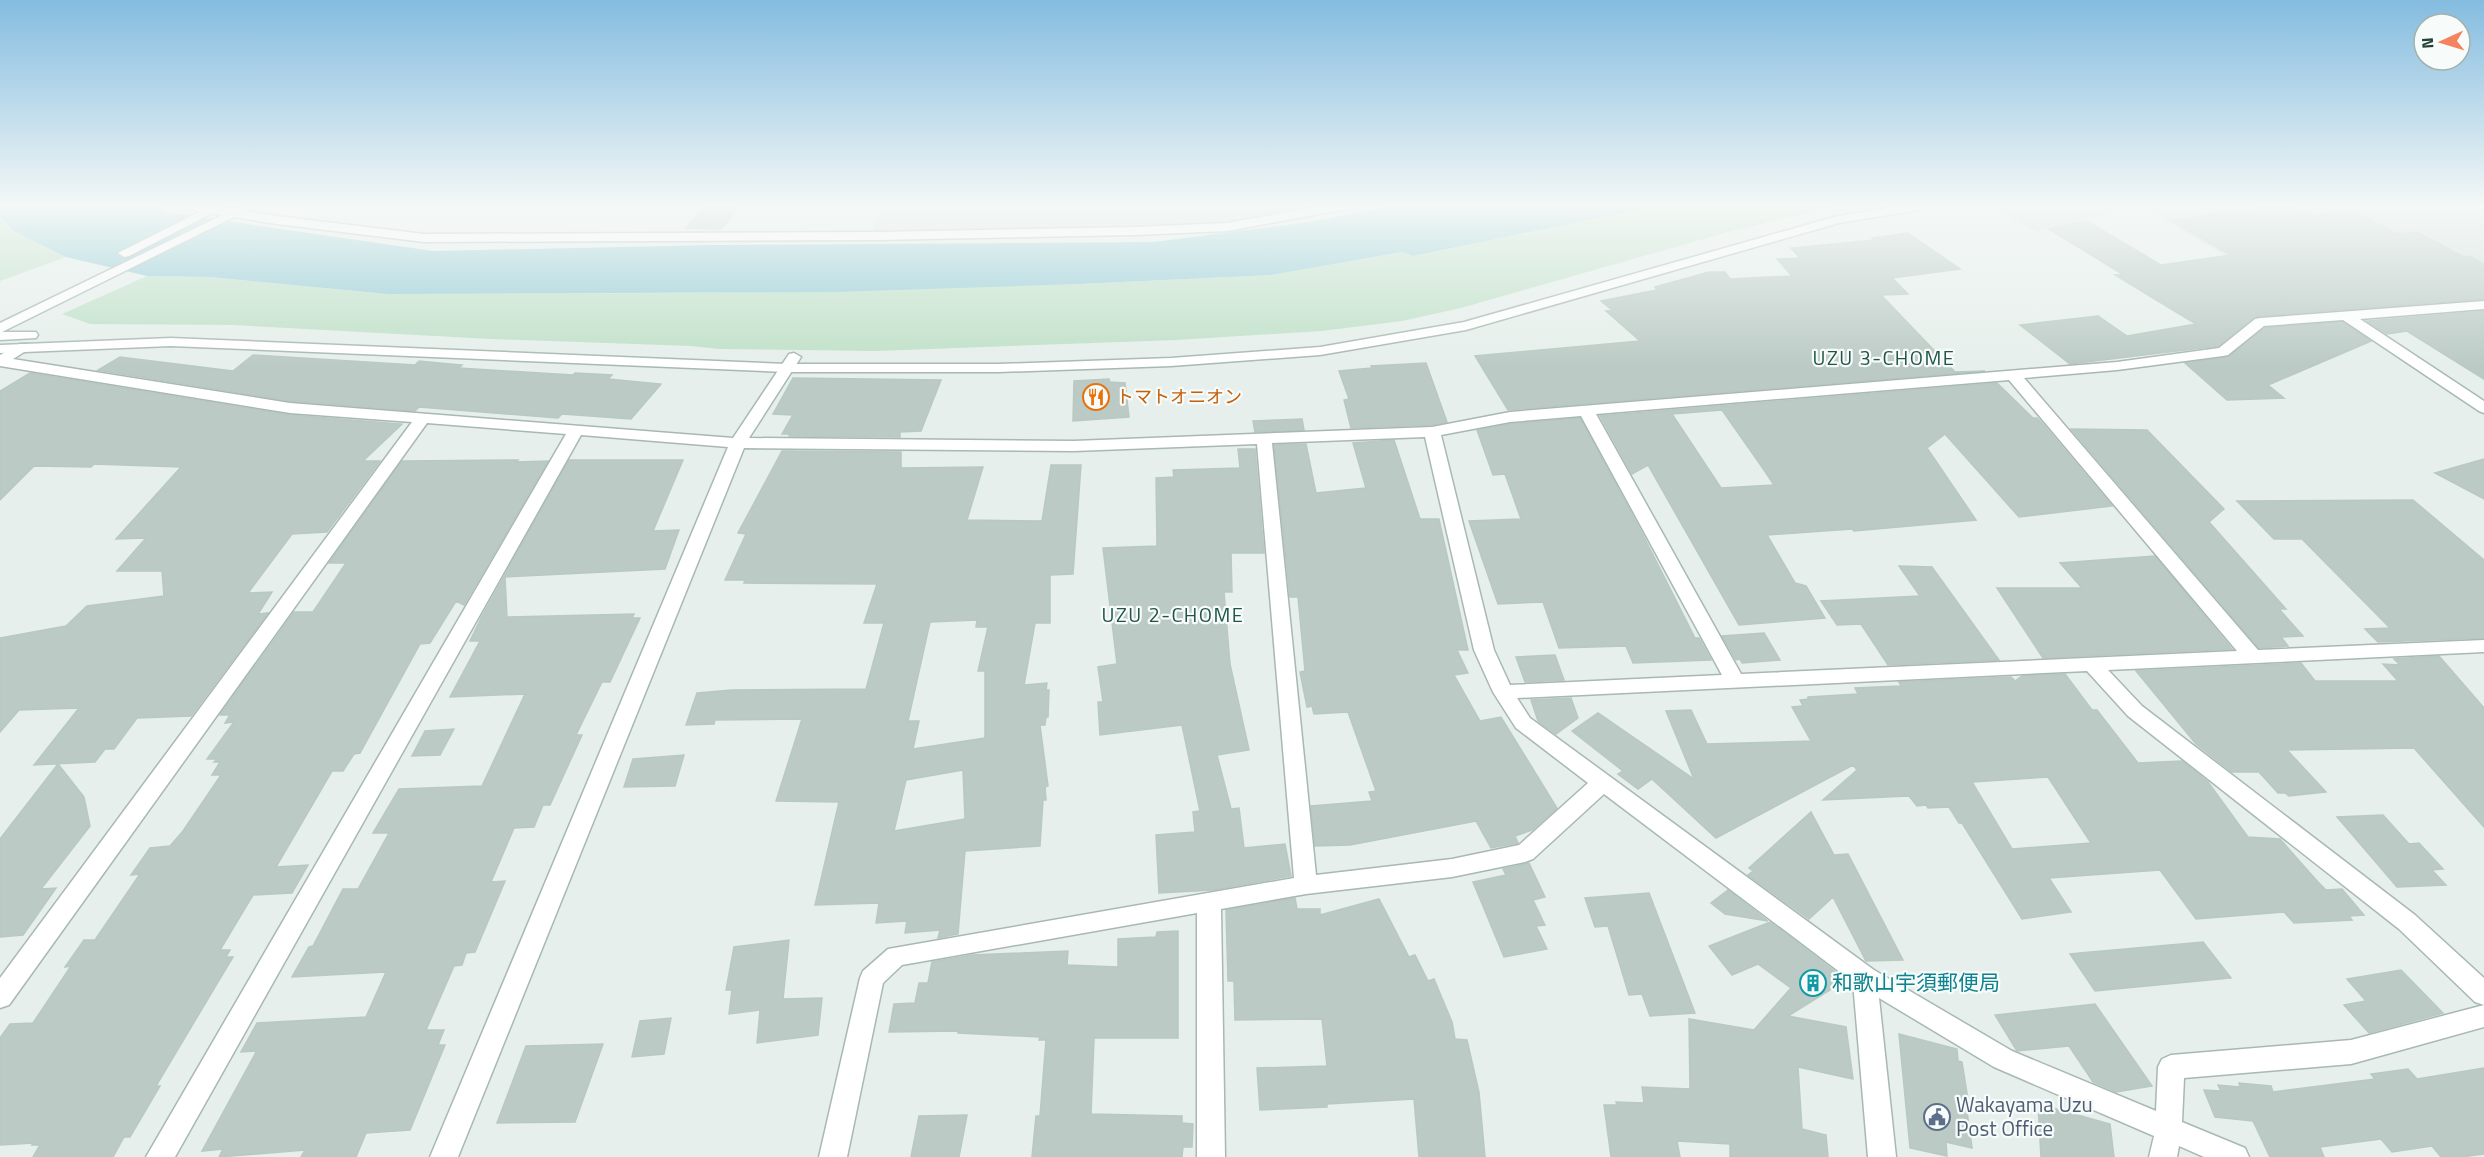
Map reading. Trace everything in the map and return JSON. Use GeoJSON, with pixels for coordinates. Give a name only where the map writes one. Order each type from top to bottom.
{"type":"FeatureCollection","features":[{"type":"Feature","properties":{"kind":"street"},"geometry":{"type":"LineString","coordinates":[[6,312],[118,259]]}},
{"type":"Feature","properties":{"kind":"street"},"geometry":{"type":"LineString","coordinates":[[0,328],[131,259]]}},
{"type":"Feature","properties":{"kind":"street"},"geometry":{"type":"LineString","coordinates":[[0,336],[196,332],[790,363],[1162,351],[1318,340],[1460,316],[1665,259]]}},
{"type":"Feature","properties":{"kind":"street"},"geometry":{"type":"LineString","coordinates":[[0,349],[171,342],[790,363],[1022,367],[1172,362],[1320,351],[1466,326],[1701,259]]}},
{"type":"Feature","properties":{"kind":"street"},"geometry":{"type":"LineString","coordinates":[[25,347],[5,358],[3,362],[290,408],[738,443],[1074,446],[1432,432],[1510,417],[2117,366],[2223,352],[2260,322],[2484,305]]}},
{"type":"Feature","properties":{"kind":"street"},"geometry":{"type":"LineString","coordinates":[[2348,316],[2484,408]]}},
{"type":"Feature","properties":{"kind":"street"},"geometry":{"type":"LineString","coordinates":[[444,1157],[738,443],[790,363]]}},
{"type":"Feature","properties":{"kind":"street"},"geometry":{"type":"LineString","coordinates":[[2426,368],[2484,396]]}},
{"type":"Feature","properties":{"kind":"street"},"geometry":{"type":"LineString","coordinates":[[2013,375],[2253,657]]}},
{"type":"Feature","properties":{"kind":"street"},"geometry":{"type":"LineString","coordinates":[[1587,412],[1735,681]]}},
{"type":"Feature","properties":{"kind":"street"},"geometry":{"type":"LineString","coordinates":[[0,997],[422,419]]}},
{"type":"Feature","properties":{"kind":"street"},"geometry":{"type":"LineString","coordinates":[[160,1157],[576,431]]}},
{"type":"Feature","properties":{"kind":"street"},"geometry":{"type":"LineString","coordinates":[[1432,432],[1484,650],[1503,692],[1523,723],[1865,977],[2003,1059],[2235,1157]]}},
{"type":"Feature","properties":{"kind":"street"},"geometry":{"type":"LineString","coordinates":[[1264,438],[1306,885]]}},
{"type":"Feature","properties":{"kind":"street"},"geometry":{"type":"LineString","coordinates":[[1503,692],[2484,646]]}},
{"type":"Feature","properties":{"kind":"street"},"geometry":{"type":"LineString","coordinates":[[2092,665],[2135,711],[2408,922],[2484,994]]}},
{"type":"Feature","properties":{"kind":"street"},"geometry":{"type":"LineString","coordinates":[[833,1157],[872,978],[897,956],[1306,885],[1452,868],[1526,853],[1602,783]]}},
{"type":"Feature","properties":{"kind":"street"},"geometry":{"type":"LineString","coordinates":[[1209,901],[1211,1157]]}},
{"type":"Feature","properties":{"kind":"street"},"geometry":{"type":"LineString","coordinates":[[1865,977],[1882,1157]]}},
{"type":"Feature","properties":{"kind":"street"},"geometry":{"type":"LineString","coordinates":[[2163,1157],[2169,1129],[2172,1067],[2351,1052],[2484,1016]]}},
{"type":"Feature","properties":{"kind":"shaded area"},"geometry":{"type":"Polygon","coordinates":[[[2231,259],[2484,259],[2484,299],[2321,311],[2231,259]]]}},
{"type":"Feature","properties":{"kind":"green space"},"geometry":{"type":"Polygon","coordinates":[[[0,259],[61,259],[0,281],[0,259]]]}},
{"type":"Feature","properties":{"kind":"green space"},"geometry":{"type":"Polygon","coordinates":[[[1362,259],[1633,259],[1461,308],[1402,321],[1322,331],[1176,340],[876,351],[719,349],[232,325],[90,324],[62,314],[147,276],[210,277],[387,294],[698,293],[1079,284],[1271,275],[1362,259]]]}},
{"type":"Feature","properties":{"kind":"water"},"geometry":{"type":"Polygon","coordinates":[[[74,259],[1362,259],[1271,275],[836,292],[387,294],[210,277],[147,276],[74,259]]]}},
{"type":"Feature","properties":{"kind":"building"},"geometry":{"type":"Polygon","coordinates":[[[1777,259],[1946,259],[1960,269],[1892,278],[1908,294],[1881,295],[1955,372],[1985,371],[1508,410],[1475,356],[1640,341],[1606,311],[1612,310],[1601,301],[1657,290],[1655,287],[1709,272],[1725,272],[1730,279],[1792,276],[1777,259]]]}},
{"type":"Feature","properties":{"kind":"building"},"geometry":{"type":"Polygon","coordinates":[[[2098,259],[2151,259],[2161,265],[2203,259],[2475,259],[2484,264],[2484,299],[2260,316],[2254,317],[2218,346],[2070,364],[2020,325],[2098,316],[2127,336],[2196,324],[2115,275],[2122,274],[2098,259]]]}},
{"type":"Feature","properties":{"kind":"building"},"geometry":{"type":"Polygon","coordinates":[[[2484,311],[2484,379],[2407,331],[2387,334],[2367,321],[2484,311]]]}},
{"type":"Feature","properties":{"kind":"building"},"geometry":{"type":"Polygon","coordinates":[[[2342,322],[2371,341],[2268,385],[2284,398],[2227,400],[2185,363],[2228,357],[2265,328],[2342,322]]]}},
{"type":"Feature","properties":{"kind":"building"},"geometry":{"type":"Polygon","coordinates":[[[253,355],[415,365],[419,361],[462,365],[459,368],[612,375],[608,379],[661,384],[631,419],[562,414],[558,418],[419,407],[415,411],[290,401],[98,370],[120,357],[233,371],[253,355]]]}},
{"type":"Feature","properties":{"kind":"building"},"geometry":{"type":"Polygon","coordinates":[[[1426,363],[1447,422],[1432,425],[1351,428],[1344,400],[1349,399],[1339,371],[1372,368],[1371,366],[1426,363]]]}},
{"type":"Feature","properties":{"kind":"building"},"geometry":{"type":"Polygon","coordinates":[[[30,373],[290,415],[402,424],[363,461],[380,461],[327,532],[292,534],[248,593],[272,592],[258,614],[268,613],[191,716],[137,718],[114,749],[105,749],[95,762],[34,765],[79,708],[19,710],[0,732],[0,638],[66,626],[87,606],[164,596],[162,571],[117,571],[146,538],[116,539],[181,467],[94,464],[91,467],[34,466],[0,500],[0,391],[30,373]]]}},
{"type":"Feature","properties":{"kind":"building"},"geometry":{"type":"Polygon","coordinates":[[[793,378],[941,380],[921,431],[900,432],[900,437],[789,436],[790,434],[782,434],[793,415],[773,414],[793,378]]]}},
{"type":"Feature","properties":{"kind":"building"},"geometry":{"type":"Polygon","coordinates":[[[1109,379],[1110,382],[1125,383],[1129,417],[1073,421],[1074,381],[1109,379]]]}},
{"type":"Feature","properties":{"kind":"building"},"geometry":{"type":"Polygon","coordinates":[[[1997,383],[2033,418],[2041,422],[2112,506],[2019,517],[1945,434],[1927,448],[1976,520],[1854,531],[1852,529],[1767,535],[1795,583],[1806,586],[1825,618],[1739,625],[1648,465],[1632,474],[1600,416],[1997,383]],[[1722,410],[1672,414],[1721,488],[1774,485],[1722,410]]]}},
{"type":"Feature","properties":{"kind":"building"},"geometry":{"type":"Polygon","coordinates":[[[1580,418],[1695,638],[1699,638],[1711,660],[1633,663],[1626,646],[1559,648],[1543,602],[1498,604],[1469,521],[1521,519],[1505,474],[1493,475],[1477,430],[1510,424],[1580,418]]]}},
{"type":"Feature","properties":{"kind":"building"},"geometry":{"type":"Polygon","coordinates":[[[1302,419],[1304,430],[1255,432],[1253,421],[1302,419]]]}},
{"type":"Feature","properties":{"kind":"building"},"geometry":{"type":"Polygon","coordinates":[[[2071,429],[2147,430],[2224,509],[2209,522],[2286,609],[2279,609],[2303,636],[2281,637],[2288,646],[2259,648],[2071,429]]]}},
{"type":"Feature","properties":{"kind":"building"},"geometry":{"type":"Polygon","coordinates":[[[1394,440],[1420,519],[1439,519],[1468,650],[1457,650],[1468,673],[1454,675],[1480,721],[1501,717],[1557,808],[1532,830],[1515,836],[1518,843],[1491,848],[1476,821],[1350,845],[1315,846],[1311,806],[1372,801],[1369,792],[1376,791],[1348,712],[1314,714],[1312,706],[1307,707],[1300,672],[1305,671],[1298,597],[1290,597],[1274,445],[1306,444],[1316,493],[1366,488],[1353,443],[1394,440]]]}},
{"type":"Feature","properties":{"kind":"building"},"geometry":{"type":"Polygon","coordinates":[[[1238,449],[1255,449],[1264,553],[1231,553],[1232,592],[1224,592],[1230,664],[1249,750],[1217,755],[1231,809],[1239,808],[1244,848],[1285,844],[1291,876],[1213,890],[1159,893],[1156,835],[1195,832],[1193,812],[1200,811],[1182,725],[1100,735],[1098,702],[1103,702],[1098,667],[1117,664],[1103,548],[1157,546],[1156,478],[1174,477],[1173,470],[1240,468],[1238,449]]]}},
{"type":"Feature","properties":{"kind":"building"},"geometry":{"type":"Polygon","coordinates":[[[782,451],[901,452],[901,468],[983,467],[967,520],[1042,521],[1051,465],[1081,465],[1073,574],[1050,575],[1050,623],[1035,623],[1024,685],[1047,683],[1046,690],[1049,690],[1048,717],[1046,717],[1045,725],[1040,725],[1048,786],[1045,787],[1046,800],[1043,800],[1040,846],[965,851],[958,934],[938,938],[940,930],[905,933],[907,921],[876,923],[879,903],[815,905],[839,802],[776,801],[802,719],[715,720],[714,724],[686,725],[697,693],[732,690],[866,689],[884,623],[864,623],[877,584],[744,583],[745,580],[725,580],[746,534],[738,533],[782,451]],[[977,620],[930,622],[908,721],[919,721],[913,749],[985,738],[985,671],[978,671],[988,627],[976,627],[977,620]],[[963,770],[906,780],[894,831],[965,819],[963,770]]]}},
{"type":"Feature","properties":{"kind":"building"},"geometry":{"type":"Polygon","coordinates":[[[2484,459],[2484,499],[2435,473],[2484,459]]]}},
{"type":"Feature","properties":{"kind":"building"},"geometry":{"type":"Polygon","coordinates":[[[518,460],[516,462],[548,461],[464,605],[456,601],[430,643],[420,644],[360,753],[354,754],[343,771],[332,771],[276,867],[308,865],[292,893],[253,895],[220,950],[230,950],[226,957],[233,957],[156,1086],[160,1086],[130,1137],[124,1137],[113,1157],[33,1157],[40,1145],[32,1145],[34,1143],[0,1145],[0,1038],[10,1024],[33,1023],[71,966],[65,967],[84,940],[95,940],[140,874],[131,875],[150,848],[170,846],[183,831],[221,775],[212,775],[220,762],[214,762],[217,759],[207,759],[234,722],[225,723],[230,715],[220,715],[294,612],[313,612],[346,563],[329,563],[402,461],[518,460]]]}},
{"type":"Feature","properties":{"kind":"building"},"geometry":{"type":"Polygon","coordinates":[[[569,460],[683,460],[653,531],[679,530],[665,569],[505,577],[507,617],[634,614],[632,618],[640,618],[610,682],[602,682],[576,735],[582,735],[550,805],[543,805],[534,827],[514,828],[491,882],[505,881],[475,952],[466,953],[462,965],[454,966],[426,1030],[444,1030],[438,1045],[445,1045],[410,1130],[366,1133],[356,1157],[301,1157],[305,1150],[219,1157],[223,1149],[202,1151],[255,1054],[256,1051],[241,1052],[257,1023],[366,1017],[386,972],[292,977],[309,947],[313,946],[343,889],[358,889],[389,833],[373,833],[399,789],[482,786],[525,694],[450,697],[480,641],[470,641],[482,616],[569,460]]]}},
{"type":"Feature","properties":{"kind":"building"},"geometry":{"type":"Polygon","coordinates":[[[2413,500],[2484,560],[2484,638],[2378,642],[2365,629],[2390,628],[2302,539],[2274,539],[2237,501],[2413,500]]]}},
{"type":"Feature","properties":{"kind":"building"},"geometry":{"type":"Polygon","coordinates":[[[2155,556],[2232,649],[2043,658],[1997,588],[2082,588],[2060,563],[2155,556]]]}},
{"type":"Feature","properties":{"kind":"building"},"geometry":{"type":"Polygon","coordinates":[[[1899,566],[1932,567],[1999,660],[1888,665],[1861,624],[1837,625],[1821,601],[1920,596],[1899,566]]]}},
{"type":"Feature","properties":{"kind":"building"},"geometry":{"type":"Polygon","coordinates":[[[1764,633],[1780,660],[1742,663],[1740,659],[1736,660],[1722,636],[1764,633]]]}},
{"type":"Feature","properties":{"kind":"building"},"geometry":{"type":"Polygon","coordinates":[[[1555,655],[1564,680],[1525,682],[1516,657],[1555,655]]]}},
{"type":"Feature","properties":{"kind":"building"},"geometry":{"type":"Polygon","coordinates":[[[2439,656],[2484,708],[2484,827],[2414,748],[2287,750],[2326,792],[2289,796],[2285,793],[2278,793],[2259,772],[2232,772],[2196,744],[2136,671],[2301,663],[2315,681],[2398,681],[2383,664],[2400,665],[2394,659],[2439,656]]]}},
{"type":"Feature","properties":{"kind":"building"},"geometry":{"type":"Polygon","coordinates":[[[2065,674],[2092,710],[2097,710],[2138,763],[2182,761],[2208,782],[2248,837],[2280,839],[2326,890],[2342,889],[2364,915],[2349,916],[2352,920],[2294,923],[2284,912],[2196,919],[2160,870],[2049,878],[2071,912],[2022,919],[1962,823],[1959,823],[1949,807],[1917,806],[1909,796],[1823,800],[1857,770],[1853,765],[1716,838],[1652,779],[1638,789],[1618,774],[1623,771],[1572,731],[1598,713],[1694,779],[1666,711],[1691,710],[1707,744],[1811,741],[1792,707],[1803,706],[1800,700],[1808,699],[1808,697],[1858,694],[1855,688],[1901,686],[1899,682],[2011,677],[2015,681],[2022,676],[2065,674]],[[2048,777],[1972,782],[2012,849],[2091,843],[2048,777]]]}},
{"type":"Feature","properties":{"kind":"building"},"geometry":{"type":"Polygon","coordinates":[[[1571,698],[1578,718],[1556,734],[1538,721],[1531,700],[1571,698]]]}},
{"type":"Feature","properties":{"kind":"building"},"geometry":{"type":"Polygon","coordinates":[[[454,729],[440,755],[412,756],[425,731],[454,729]]]}},
{"type":"Feature","properties":{"kind":"building"},"geometry":{"type":"Polygon","coordinates":[[[684,755],[675,786],[624,787],[633,759],[684,755]]]}},
{"type":"Feature","properties":{"kind":"building"},"geometry":{"type":"Polygon","coordinates":[[[58,764],[84,797],[90,826],[41,889],[56,888],[23,935],[0,937],[0,839],[58,764]]]}},
{"type":"Feature","properties":{"kind":"building"},"geometry":{"type":"Polygon","coordinates":[[[1811,812],[1834,855],[1848,854],[1903,960],[1866,961],[1833,897],[1809,919],[1748,875],[1753,871],[1749,868],[1811,812]]]}},
{"type":"Feature","properties":{"kind":"building"},"geometry":{"type":"Polygon","coordinates":[[[2383,815],[2409,844],[2419,843],[2443,869],[2432,870],[2446,885],[2397,887],[2337,817],[2383,815]]]}},
{"type":"Feature","properties":{"kind":"building"},"geometry":{"type":"Polygon","coordinates":[[[1529,863],[1545,897],[1533,900],[1545,925],[1536,926],[1547,949],[1504,957],[1473,882],[1506,875],[1503,869],[1529,863]]]}},
{"type":"Feature","properties":{"kind":"building"},"geometry":{"type":"Polygon","coordinates":[[[1728,890],[1768,921],[1725,914],[1711,903],[1728,890]]]}},
{"type":"Feature","properties":{"kind":"building"},"geometry":{"type":"Polygon","coordinates":[[[1649,893],[1695,1013],[1650,1016],[1642,994],[1629,995],[1608,926],[1595,927],[1585,898],[1649,893]]]}},
{"type":"Feature","properties":{"kind":"building"},"geometry":{"type":"Polygon","coordinates":[[[1295,898],[1297,909],[1320,909],[1320,915],[1379,899],[1409,957],[1415,955],[1428,981],[1434,979],[1452,1022],[1455,1039],[1467,1040],[1479,1092],[1485,1157],[1419,1157],[1414,1099],[1260,1110],[1257,1068],[1327,1066],[1322,1019],[1235,1020],[1234,981],[1228,981],[1226,910],[1295,898]]]}},
{"type":"Feature","properties":{"kind":"building"},"geometry":{"type":"Polygon","coordinates":[[[1770,922],[1846,980],[1788,1016],[1846,1027],[1853,1079],[1798,1067],[1802,1129],[1826,1135],[1828,1157],[1730,1157],[1730,1144],[1677,1141],[1680,1157],[1611,1157],[1604,1105],[1617,1105],[1616,1102],[1644,1103],[1642,1087],[1690,1089],[1689,1019],[1754,1030],[1791,988],[1758,964],[1732,975],[1709,946],[1770,922]]]}},
{"type":"Feature","properties":{"kind":"building"},"geometry":{"type":"Polygon","coordinates":[[[1178,931],[1178,1038],[1094,1038],[1091,1114],[1182,1116],[1182,1123],[1193,1124],[1192,1147],[1183,1147],[1182,1157],[1032,1157],[1036,1116],[1040,1116],[1046,1040],[1039,1040],[1040,1037],[958,1033],[958,1031],[889,1032],[894,1004],[915,1003],[919,983],[928,983],[932,962],[972,955],[1068,951],[1067,965],[1118,967],[1118,939],[1156,937],[1157,932],[1178,931]]]}},
{"type":"Feature","properties":{"kind":"building"},"geometry":{"type":"Polygon","coordinates":[[[789,940],[783,999],[822,998],[818,1035],[757,1043],[760,1010],[729,1014],[732,990],[726,990],[734,947],[789,940]]]}},
{"type":"Feature","properties":{"kind":"building"},"geometry":{"type":"Polygon","coordinates":[[[2203,942],[2231,978],[2095,991],[2070,954],[2203,942]]]}},
{"type":"Feature","properties":{"kind":"building"},"geometry":{"type":"Polygon","coordinates":[[[2401,970],[2443,1013],[2369,1033],[2344,1005],[2366,1001],[2347,979],[2401,970]]]}},
{"type":"Feature","properties":{"kind":"building"},"geometry":{"type":"Polygon","coordinates":[[[2095,1004],[2152,1086],[2116,1092],[2093,1082],[2069,1046],[2017,1051],[1995,1015],[2095,1004]]]}},
{"type":"Feature","properties":{"kind":"building"},"geometry":{"type":"Polygon","coordinates":[[[671,1018],[664,1054],[632,1057],[640,1021],[671,1018]]]}},
{"type":"Feature","properties":{"kind":"building"},"geometry":{"type":"Polygon","coordinates":[[[1899,1034],[1957,1049],[1958,1061],[1962,1062],[1970,1112],[1967,1111],[1972,1148],[1946,1142],[1947,1156],[1910,1148],[1899,1034]]]}},
{"type":"Feature","properties":{"kind":"building"},"geometry":{"type":"Polygon","coordinates":[[[603,1044],[575,1122],[497,1123],[526,1046],[603,1044]]]}},
{"type":"Feature","properties":{"kind":"building"},"geometry":{"type":"Polygon","coordinates":[[[2484,1068],[2484,1154],[2461,1157],[2441,1157],[2432,1146],[2392,1152],[2381,1139],[2320,1147],[2324,1157],[2270,1157],[2253,1121],[2215,1117],[2204,1090],[2221,1091],[2218,1085],[2240,1087],[2239,1083],[2271,1086],[2273,1092],[2375,1079],[2371,1074],[2408,1069],[2417,1079],[2484,1068]]]}},
{"type":"Feature","properties":{"kind":"building"},"geometry":{"type":"Polygon","coordinates":[[[2038,1104],[2110,1124],[2114,1157],[2041,1157],[2038,1104]]]}},
{"type":"Feature","properties":{"kind":"building"},"geometry":{"type":"Polygon","coordinates":[[[967,1115],[959,1157],[911,1157],[919,1116],[967,1115]]]}},
{"type":"Feature","properties":{"kind":"place","name":"トマトオニオン"},"geometry":{"type":"Point","coordinates":[1096,397]}},
{"type":"Feature","properties":{"kind":"place","name":"和歌山宇須郵便局"},"geometry":{"type":"Point","coordinates":[1813,983]}},
{"type":"Feature","properties":{"kind":"place","name":"Wakayama Uzu Post Office"},"geometry":{"type":"Point","coordinates":[1937,1117]}},
{"type":"Feature","properties":{"kind":"district","name":"UZU 3-CHOME"},"geometry":{"type":"Point","coordinates":[1884,358]}},
{"type":"Feature","properties":{"kind":"district","name":"UZU 2-CHOME"},"geometry":{"type":"Point","coordinates":[1173,615]}}]}
